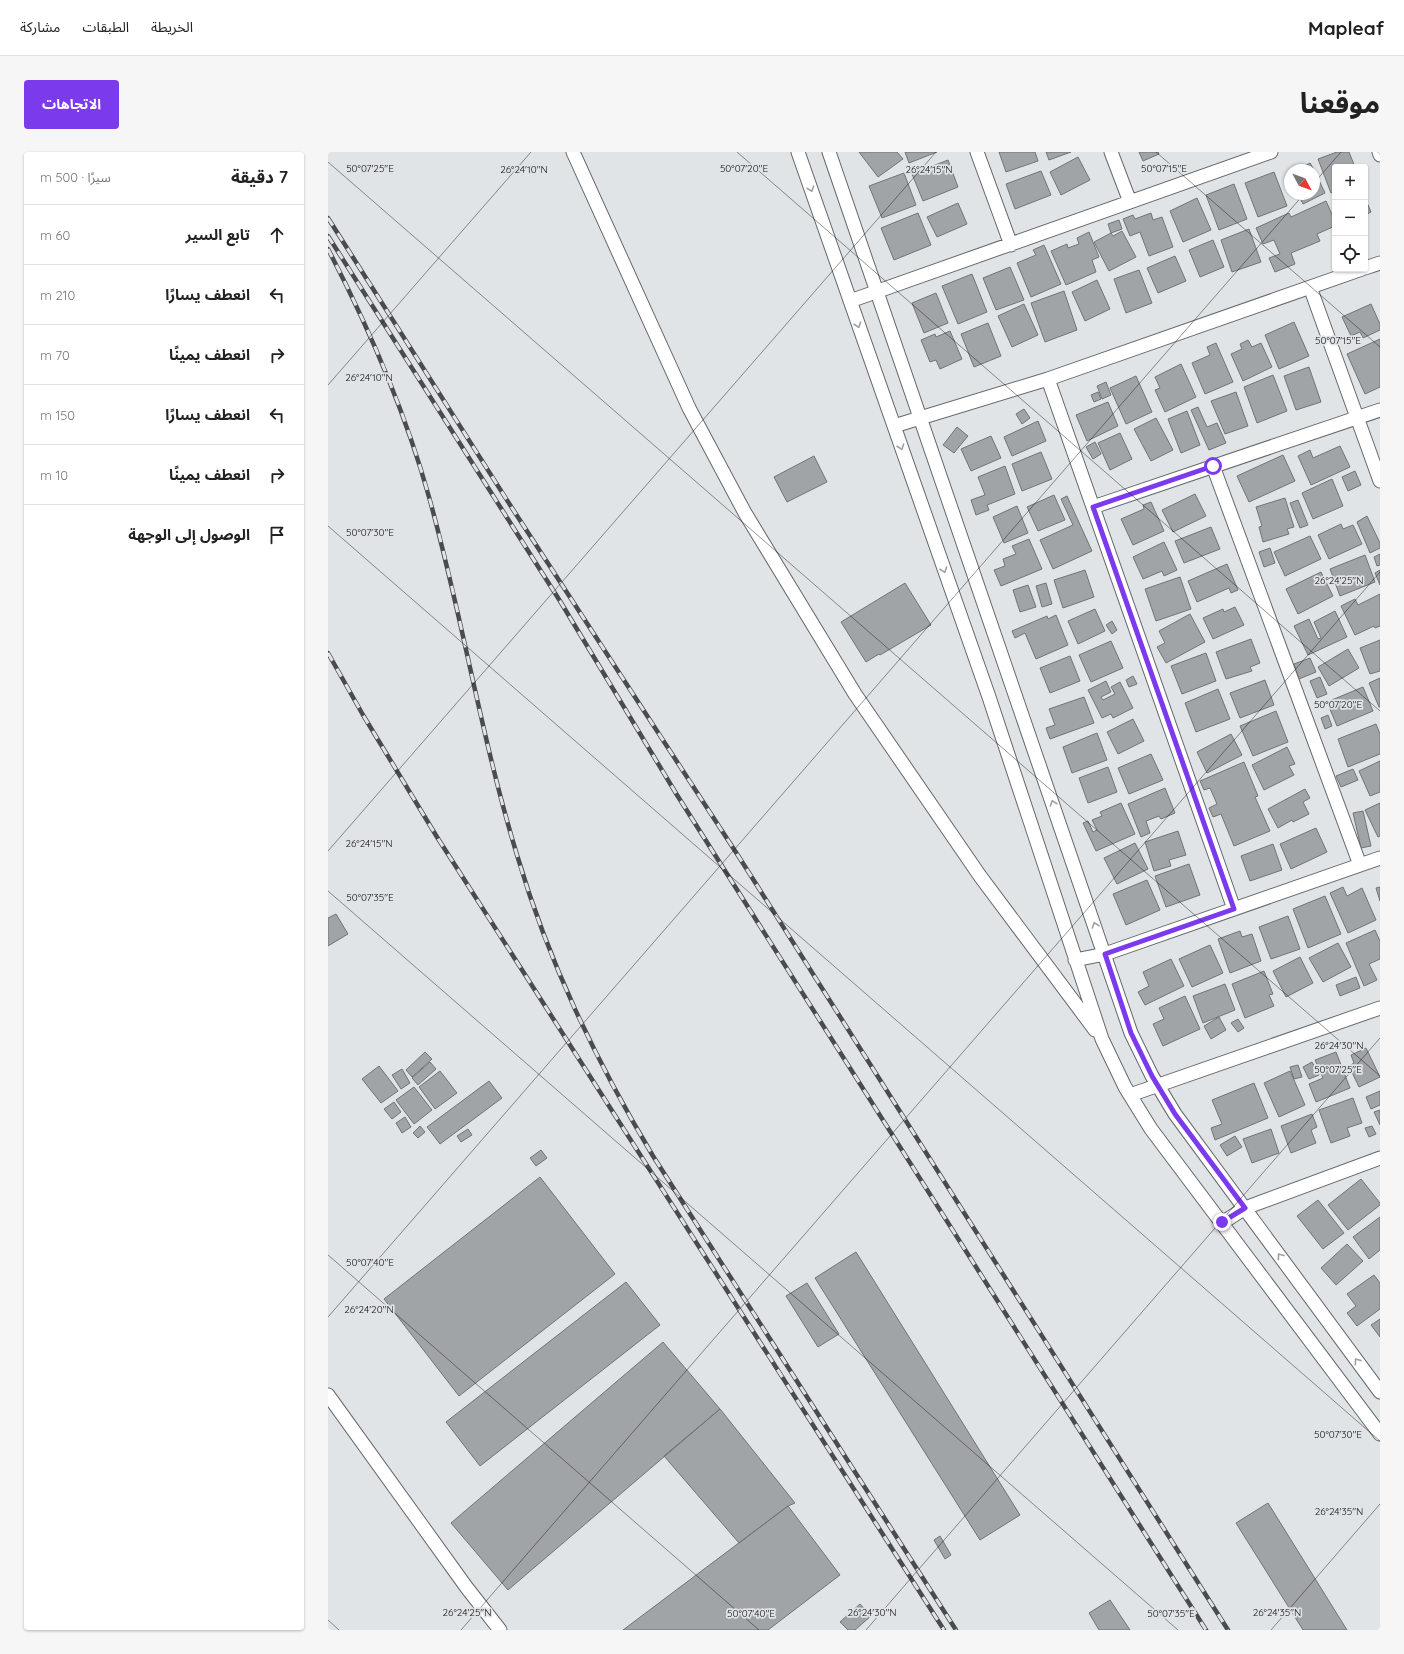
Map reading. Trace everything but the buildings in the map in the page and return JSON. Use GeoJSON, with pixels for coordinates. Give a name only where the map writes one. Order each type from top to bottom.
{"type":"FeatureCollection","features":[{"type":"Feature","properties":{"kind":"street"},"geometry":{"type":"LineString","coordinates":[[573,152],[689,408],[745,513],[855,694],[980,876],[1102,1039]]}},
{"type":"Feature","properties":{"kind":"street"},"geometry":{"type":"LineString","coordinates":[[798,152],[988,697],[1102,1039],[1130,1095],[1151,1129],[1380,1434]]}},
{"type":"Feature","properties":{"kind":"street"},"geometry":{"type":"LineString","coordinates":[[829,152],[1131,1033],[1158,1086],[1175,1114],[1380,1392]]}},
{"type":"Feature","properties":{"kind":"street"},"geometry":{"type":"LineString","coordinates":[[977,152],[1010,245]]}},
{"type":"Feature","properties":{"kind":"street"},"geometry":{"type":"LineString","coordinates":[[1110,152],[1130,202]]}},
{"type":"Feature","properties":{"kind":"street"},"geometry":{"type":"LineString","coordinates":[[850,301],[1272,152]]}},
{"type":"Feature","properties":{"kind":"street"},"geometry":{"type":"LineString","coordinates":[[1368,268],[1380,263]]}},
{"type":"Feature","properties":{"kind":"street"},"geometry":{"type":"LineString","coordinates":[[894,426],[1048,379],[1355,272]]}},
{"type":"Feature","properties":{"kind":"street"},"geometry":{"type":"LineString","coordinates":[[1310,287],[1380,480]]}},
{"type":"Feature","properties":{"kind":"street"},"geometry":{"type":"LineString","coordinates":[[1048,379],[1234,909]]}},
{"type":"Feature","properties":{"kind":"street"},"geometry":{"type":"LineString","coordinates":[[1093,507],[1380,410]]}},
{"type":"Feature","properties":{"kind":"street"},"geometry":{"type":"LineString","coordinates":[[1213,466],[1360,865]]}},
{"type":"Feature","properties":{"kind":"street"},"geometry":{"type":"LineString","coordinates":[[1075,960],[1105,954],[1380,858]]}},
{"type":"Feature","properties":{"kind":"street"},"geometry":{"type":"LineString","coordinates":[[1130,1095],[1380,1008]]}},
{"type":"Feature","properties":{"kind":"street"},"geometry":{"type":"LineString","coordinates":[[1222,1222],[1245,1208],[1378,1163]]}},
{"type":"Feature","properties":{"kind":"street"},"geometry":{"type":"LineString","coordinates":[[328,1395],[467,1588],[500,1630]]}},
{"type":"Feature","properties":{"kind":"railway"},"geometry":{"type":"LineString","coordinates":[[328,218],[512,508],[739,857],[1228,1630]]}},
{"type":"Feature","properties":{"kind":"railway"},"geometry":{"type":"LineString","coordinates":[[328,236],[560,601],[677,795],[1206,1630]]}},
{"type":"Feature","properties":{"kind":"railway"},"geometry":{"type":"LineString","coordinates":[[328,249],[372,340],[409,433],[441,541],[504,811],[530,895],[575,1010],[612,1083],[653,1156],[956,1630]]}},
{"type":"Feature","properties":{"kind":"railway"},"geometry":{"type":"LineString","coordinates":[[328,653],[363,715],[437,837],[944,1630]]}},
{"type":"Feature","properties":{"kind":"route"},"geometry":{"type":"LineString","coordinates":[[1213,466],[1093,507],[1234,909],[1105,954],[1131,1033],[1152,1076],[1175,1114],[1245,1208],[1222,1222]]}}]}
